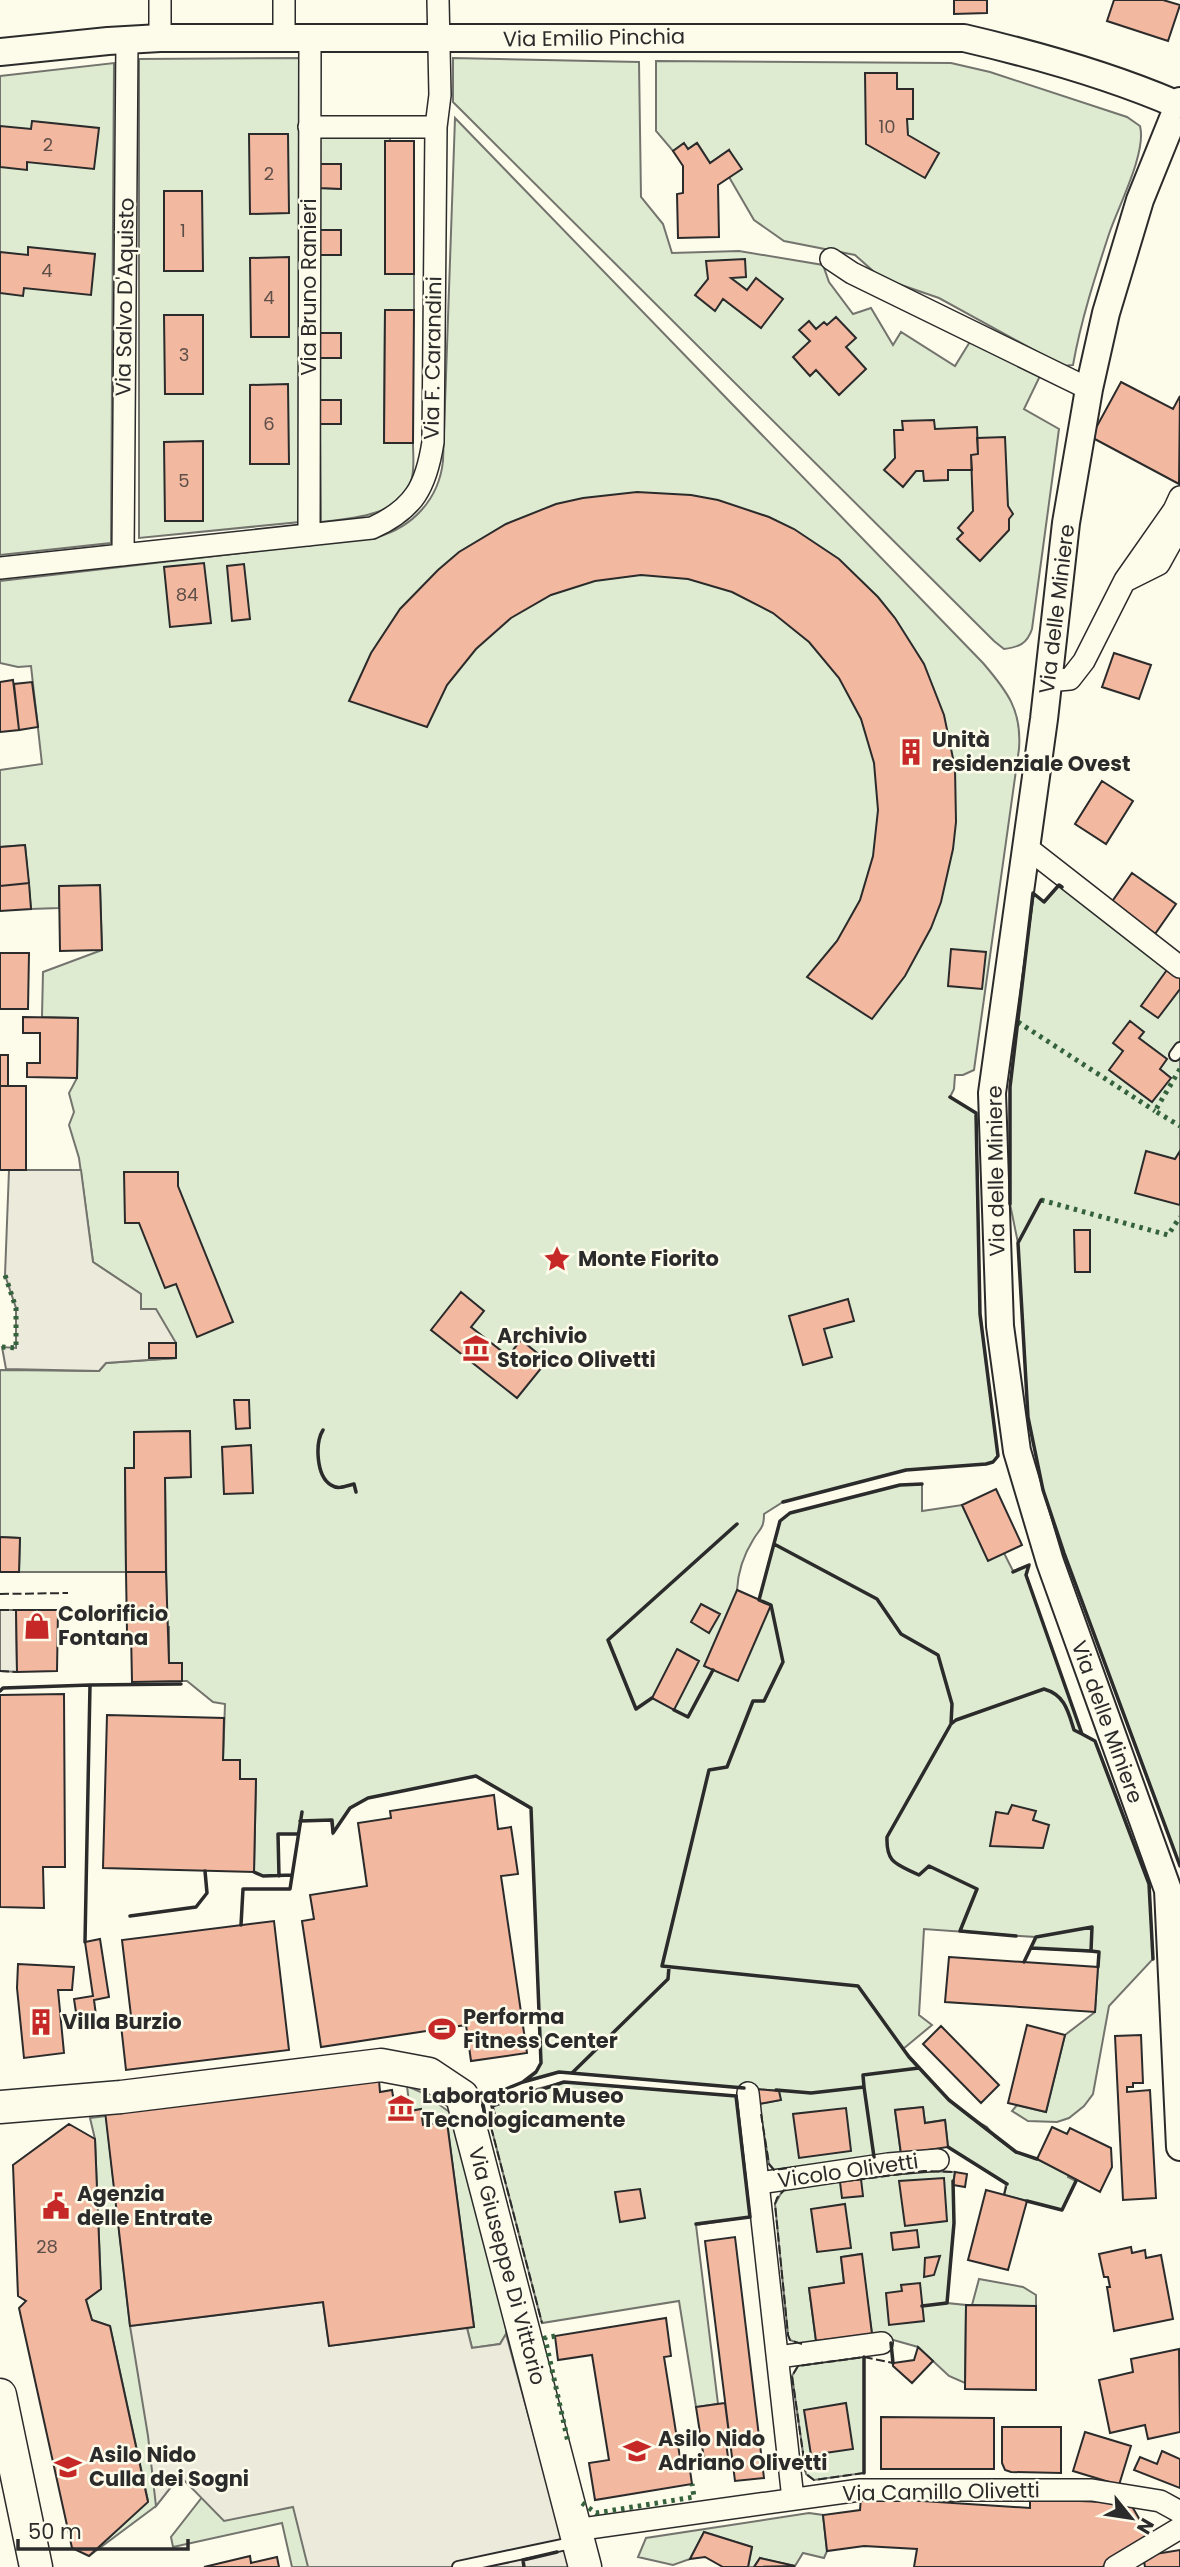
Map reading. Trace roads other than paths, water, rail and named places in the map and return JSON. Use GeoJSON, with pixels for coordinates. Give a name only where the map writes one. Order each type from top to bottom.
{"type":"FeatureCollection","features":[{"type":"Feature","properties":{"kind":"main road","name":"Via Giuseppe Di Vittorio"},"geometry":{"type":"LineString","coordinates":[[0,2107],[121,2097],[381,2065],[429,2074],[462,2096],[579,2546]]}},
{"type":"Feature","properties":{"kind":"main road"},"geometry":{"type":"LineString","coordinates":[[0,2395],[36,2567]]}},
{"type":"Feature","properties":{"kind":"street"},"geometry":{"type":"LineString","coordinates":[[160,0],[160,38]]}},
{"type":"Feature","properties":{"kind":"street","name":"Via Bruno Ranieri"},"geometry":{"type":"LineString","coordinates":[[284,0],[297,38],[309,127],[309,535]]}},
{"type":"Feature","properties":{"kind":"street","name":"Via F. Carandini"},"geometry":{"type":"LineString","coordinates":[[0,568],[372,528],[404,510],[414,498],[430,463],[433,442],[436,127],[440,95],[438,0]]}},
{"type":"Feature","properties":{"kind":"street","name":"Via Emilio Pinchia"},"geometry":{"type":"LineString","coordinates":[[0,52],[160,38],[964,38],[1019,51],[1132,85],[1179,103]]}},
{"type":"Feature","properties":{"kind":"street","name":"Via Salvo D'Aquisto"},"geometry":{"type":"LineString","coordinates":[[123,555],[127,40]]}},
{"type":"Feature","properties":{"kind":"street","name":"Via delle Miniere"},"geometry":{"type":"LineString","coordinates":[[1179,103],[1140,200],[1106,313],[1089,389],[1066,523],[1044,719],[992,1093],[1000,1326],[1017,1451],[1043,1539],[1168,1890],[1180,2147]]}},
{"type":"Feature","properties":{"kind":"street"},"geometry":{"type":"LineString","coordinates":[[309,127],[436,127]]}},
{"type":"Feature","properties":{"kind":"street"},"geometry":{"type":"LineString","coordinates":[[831,259],[852,273],[1089,389]]}},
{"type":"Feature","properties":{"kind":"street"},"geometry":{"type":"LineString","coordinates":[[1047,681],[1070,679],[1084,661],[1125,580],[1174,510],[1180,497]]}},
{"type":"Feature","properties":{"kind":"street"},"geometry":{"type":"LineString","coordinates":[[1125,580],[1159,564],[1180,526]]}},
{"type":"Feature","properties":{"kind":"street"},"geometry":{"type":"LineString","coordinates":[[1025,846],[1180,967]]}},
{"type":"Feature","properties":{"kind":"street","name":"Vicolo Olivetti"},"geometry":{"type":"LineString","coordinates":[[748,2093],[793,2499]]}},
{"type":"Feature","properties":{"kind":"street","name":"Vicolo Olivetti"},"geometry":{"type":"LineString","coordinates":[[759,2183],[888,2164],[938,2160]]}},
{"type":"Feature","properties":{"kind":"street"},"geometry":{"type":"LineString","coordinates":[[778,2357],[883,2343]]}},
{"type":"Feature","properties":{"kind":"street","name":"Via Camillo Olivetti"},"geometry":{"type":"LineString","coordinates":[[579,2546],[793,2499],[860,2490],[1092,2490],[1160,2501],[1180,2511]]}},
{"type":"Feature","properties":{"kind":"street"},"geometry":{"type":"LineString","coordinates":[[1115,2567],[1180,2528]]}},
{"type":"Feature","properties":{"kind":"lane"},"geometry":{"type":"LineString","coordinates":[[458,2567],[579,2546]]}},
{"type":"Feature","properties":{"kind":"place","name":"Unità residenziale Ovest"},"geometry":{"type":"Point","coordinates":[911,752]}},
{"type":"Feature","properties":{"kind":"place","name":"Monte Fiorito"},"geometry":{"type":"Point","coordinates":[557,1259]}},
{"type":"Feature","properties":{"kind":"place","name":"Archivio Storico Olivetti"},"geometry":{"type":"Point","coordinates":[476,1348]}},
{"type":"Feature","properties":{"kind":"place","name":"Colorificio Fontana"},"geometry":{"type":"Point","coordinates":[37,1626]}},
{"type":"Feature","properties":{"kind":"place","name":"Villa Burzio"},"geometry":{"type":"Point","coordinates":[41,2022]}},
{"type":"Feature","properties":{"kind":"place","name":"Performa Fitness Center"},"geometry":{"type":"Point","coordinates":[442,2029]}},
{"type":"Feature","properties":{"kind":"place","name":"Laboratorio Museo Tecnologicamente"},"geometry":{"type":"Point","coordinates":[401,2108]}},
{"type":"Feature","properties":{"kind":"place","name":"Agenzia delle Entrate"},"geometry":{"type":"Point","coordinates":[56,2206]}},
{"type":"Feature","properties":{"kind":"place","name":"Asilo Nido Adriano Olivetti"},"geometry":{"type":"Point","coordinates":[637,2451]}},
{"type":"Feature","properties":{"kind":"place","name":"Asilo Nido Culla dei Sogni"},"geometry":{"type":"Point","coordinates":[68,2467]}}]}
